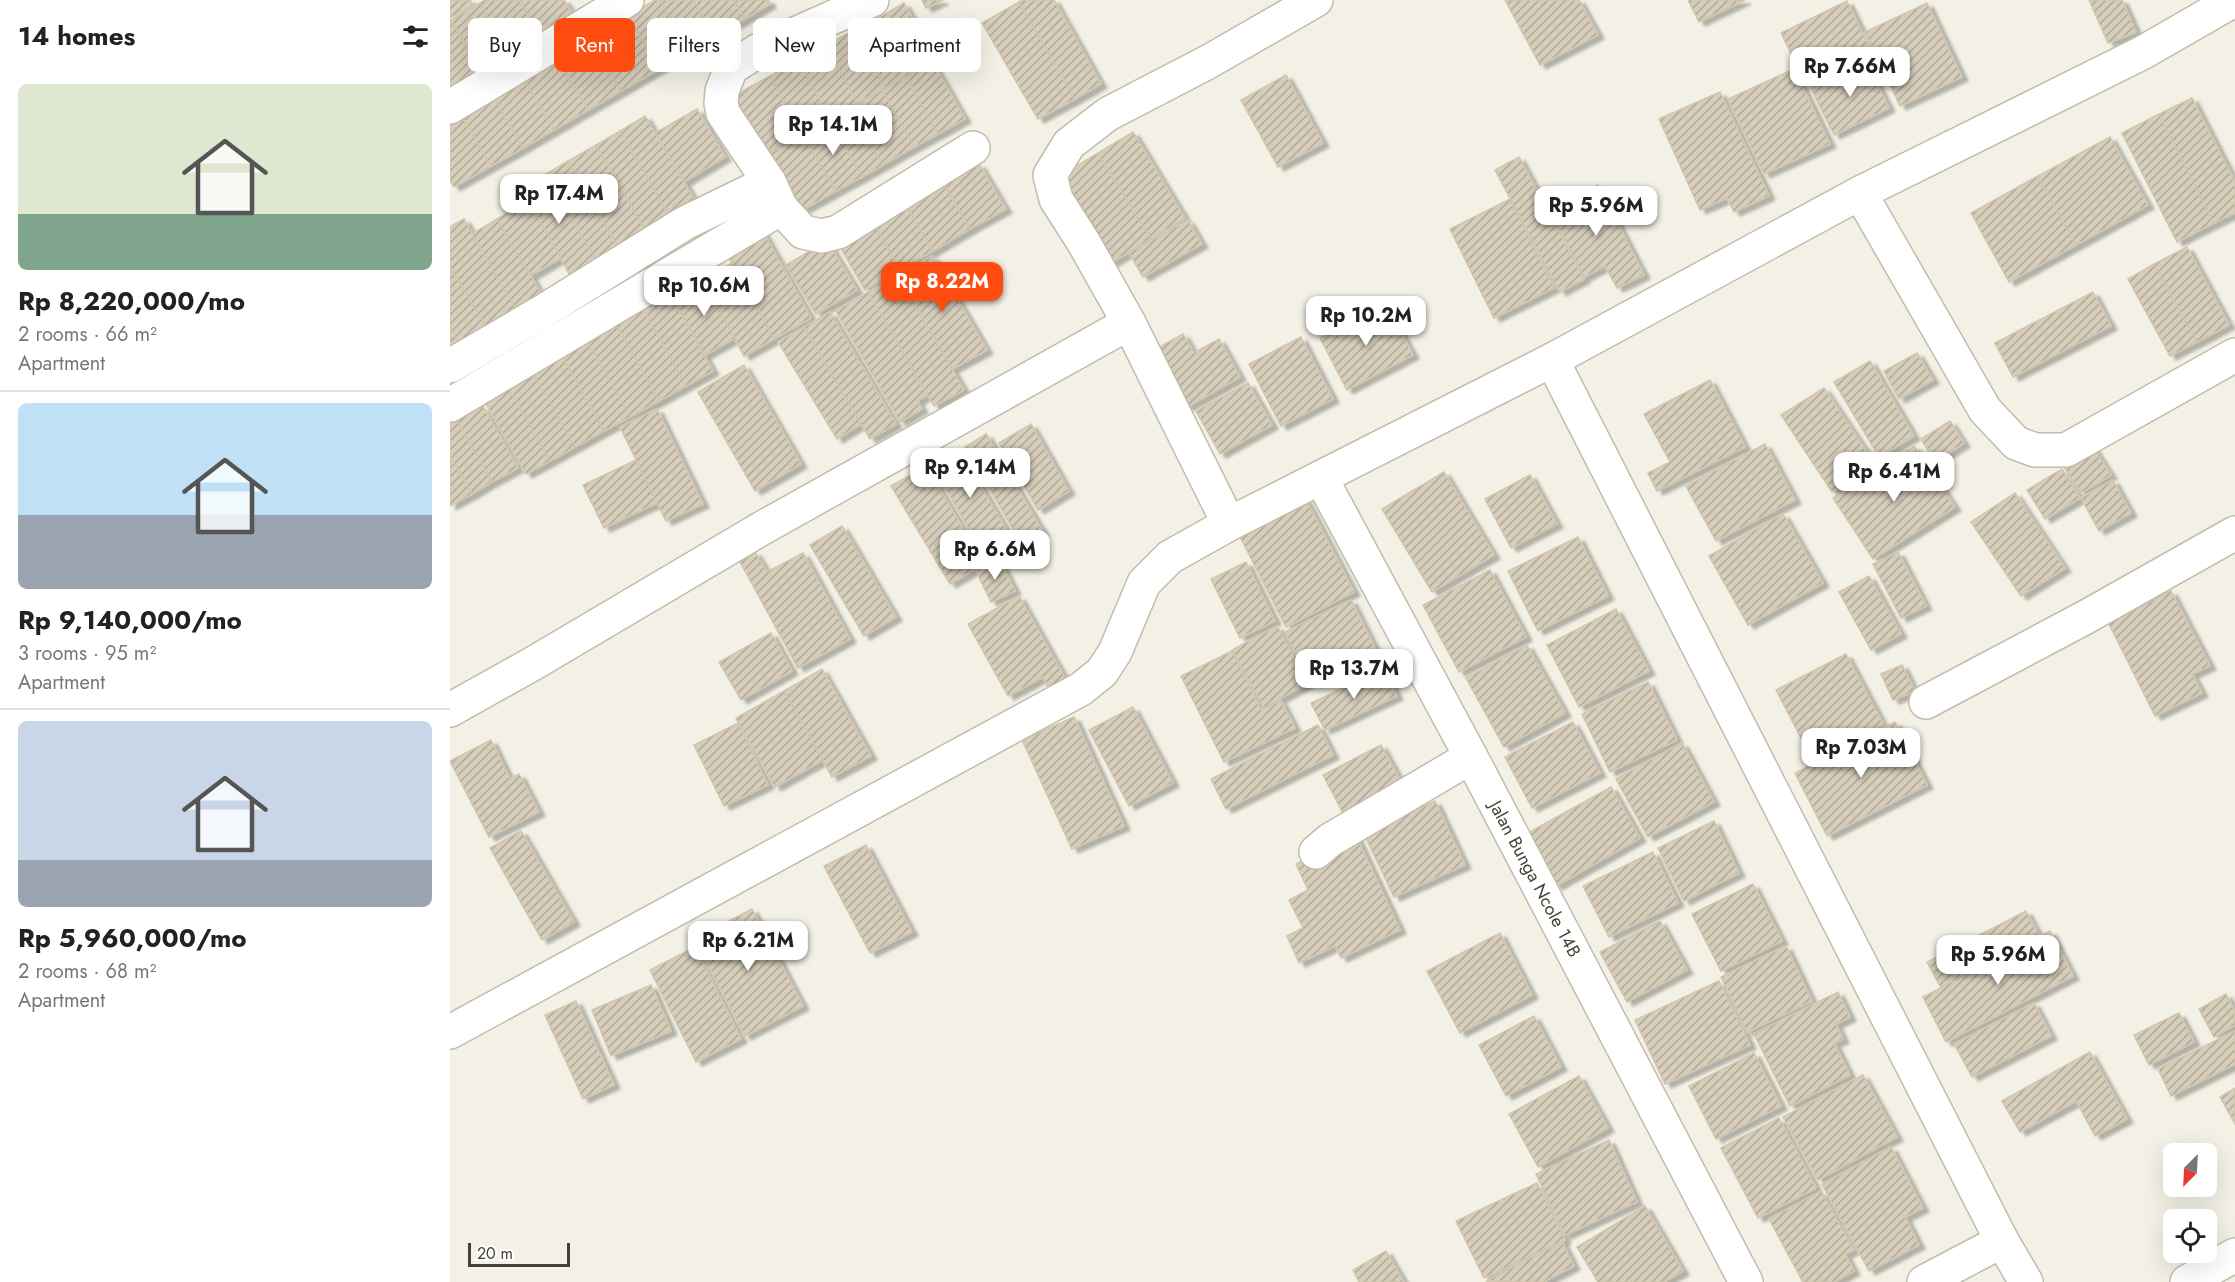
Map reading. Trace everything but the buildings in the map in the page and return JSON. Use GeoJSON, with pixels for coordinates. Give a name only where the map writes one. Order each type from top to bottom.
{"type":"FeatureCollection","features":[{"type":"Feature","properties":{"kind":"street"},"geometry":{"type":"LineString","coordinates":[[873,0],[759,50],[731,68],[722,91],[723,113],[775,195],[803,232],[822,236],[837,232],[973,148]]}},
{"type":"Feature","properties":{"kind":"street"},"geometry":{"type":"LineString","coordinates":[[1229,524],[1129,323],[1084,243],[1056,199],[1050,175],[1068,144],[1108,114],[1208,62],[1316,0]]}},
{"type":"Feature","properties":{"kind":"street"},"geometry":{"type":"LineString","coordinates":[[450,1032],[1081,689],[1102,672],[1115,652],[1144,583],[1170,557],[1229,524],[1552,360],[1860,193],[2142,53],[2234,0]]}},
{"type":"Feature","properties":{"kind":"street"},"geometry":{"type":"LineString","coordinates":[[450,107],[609,4]]}},
{"type":"Feature","properties":{"kind":"street"},"geometry":{"type":"LineString","coordinates":[[1860,193],[1985,410],[2016,443],[2035,450],[2067,450],[2235,355]]}},
{"type":"Feature","properties":{"kind":"street"},"geometry":{"type":"LineString","coordinates":[[450,366],[686,223],[775,195]]}},
{"type":"Feature","properties":{"kind":"street"},"geometry":{"type":"LineString","coordinates":[[450,405],[775,195]]}},
{"type":"Feature","properties":{"kind":"street"},"geometry":{"type":"LineString","coordinates":[[450,710],[764,527],[1129,323]]}},
{"type":"Feature","properties":{"kind":"street"},"geometry":{"type":"LineString","coordinates":[[1552,360],[2002,1241],[2026,1282]]}},
{"type":"Feature","properties":{"kind":"street","name":"Jalan Bunga Ncole 14B"},"geometry":{"type":"LineString","coordinates":[[1321,478],[1472,757],[1746,1282]]}},
{"type":"Feature","properties":{"kind":"street"},"geometry":{"type":"LineString","coordinates":[[1926,702],[2086,617],[2235,533]]}},
{"type":"Feature","properties":{"kind":"street"},"geometry":{"type":"LineString","coordinates":[[1316,852],[1330,840],[1472,757]]}},
{"type":"Feature","properties":{"kind":"street"},"geometry":{"type":"LineString","coordinates":[[1924,1282],[2002,1241]]}},
{"type":"Feature","properties":{"kind":"street"},"geometry":{"type":"LineString","coordinates":[[2187,1282],[2235,1255]]}}]}
